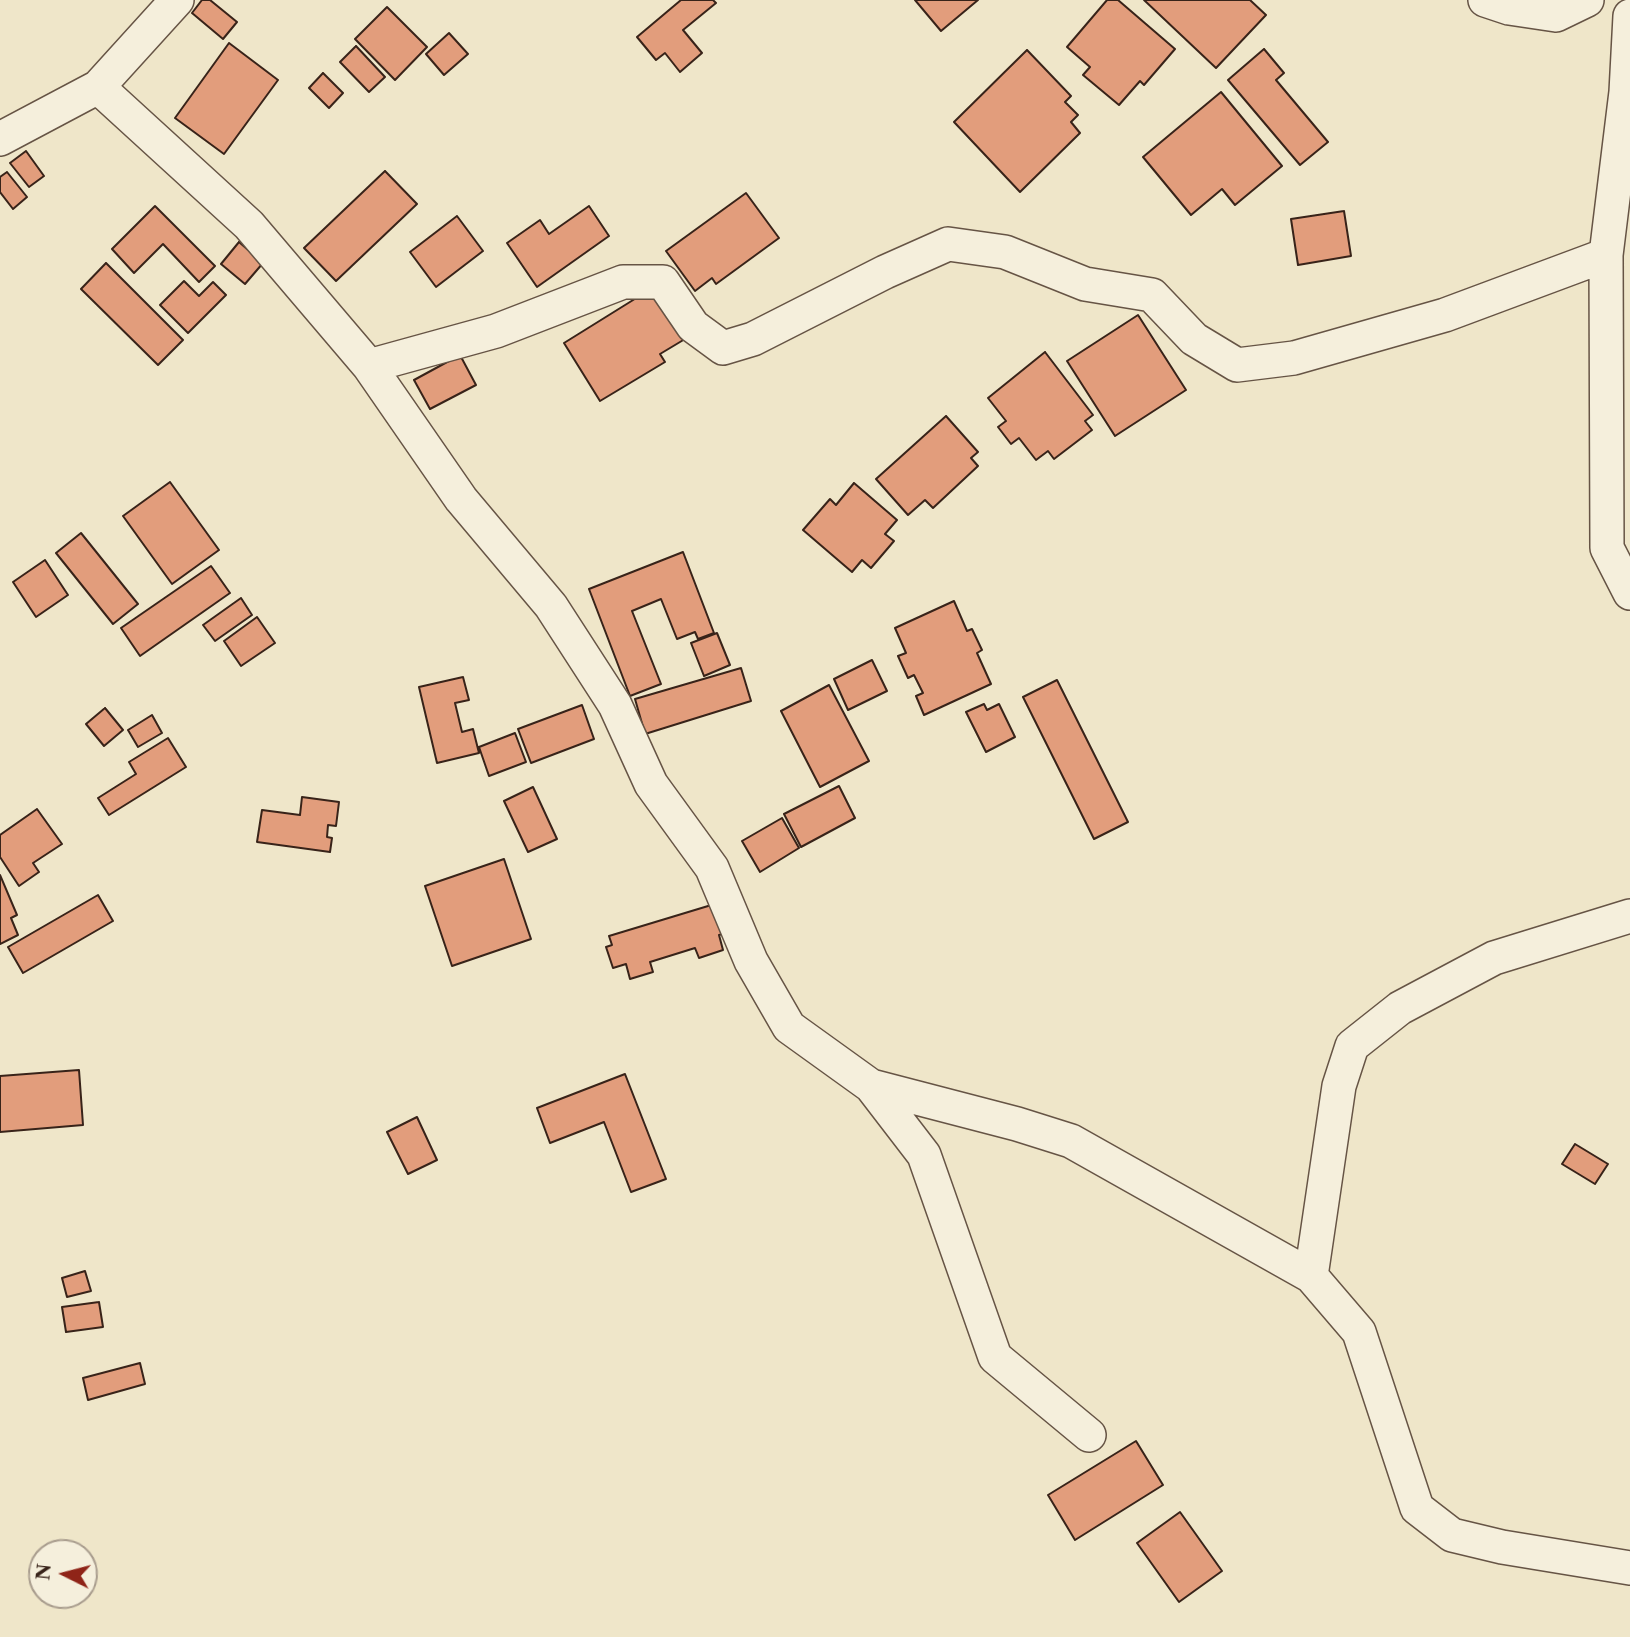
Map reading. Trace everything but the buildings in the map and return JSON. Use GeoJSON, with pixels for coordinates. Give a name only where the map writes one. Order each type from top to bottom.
{"type":"FeatureCollection","features":[{"type":"Feature","properties":{"kind":"street"},"geometry":{"type":"LineString","coordinates":[[0,139],[98,87],[177,0]]}},
{"type":"Feature","properties":{"kind":"street"},"geometry":{"type":"LineString","coordinates":[[1485,0],[1509,8],[1556,15],[1587,0]]}},
{"type":"Feature","properties":{"kind":"street"},"geometry":{"type":"LineString","coordinates":[[1630,16],[1626,92],[1606,255],[1607,548],[1630,593]]}},
{"type":"Feature","properties":{"kind":"street"},"geometry":{"type":"LineString","coordinates":[[98,87],[249,225],[369,366],[461,499],[551,606],[608,694],[651,784],[712,868],[751,961],[789,1027],[871,1086],[924,1155],[995,1357],[1089,1435]]}},
{"type":"Feature","properties":{"kind":"street"},"geometry":{"type":"LineString","coordinates":[[369,366],[496,331],[623,282],[663,282],[693,326],[723,348],[753,339],[884,272],[948,244],[1005,252],[1085,284],[1152,295],[1194,340],[1237,365],[1294,358],[1445,315],[1606,255]]}},
{"type":"Feature","properties":{"kind":"street"},"geometry":{"type":"LineString","coordinates":[[1311,1276],[1339,1086],[1352,1046],[1399,1008],[1494,958],[1630,916]]}},
{"type":"Feature","properties":{"kind":"street"},"geometry":{"type":"LineString","coordinates":[[871,1086],[1017,1124],[1071,1142],[1311,1276],[1359,1332],[1417,1508],[1452,1535],[1502,1547],[1630,1568]]}}]}
